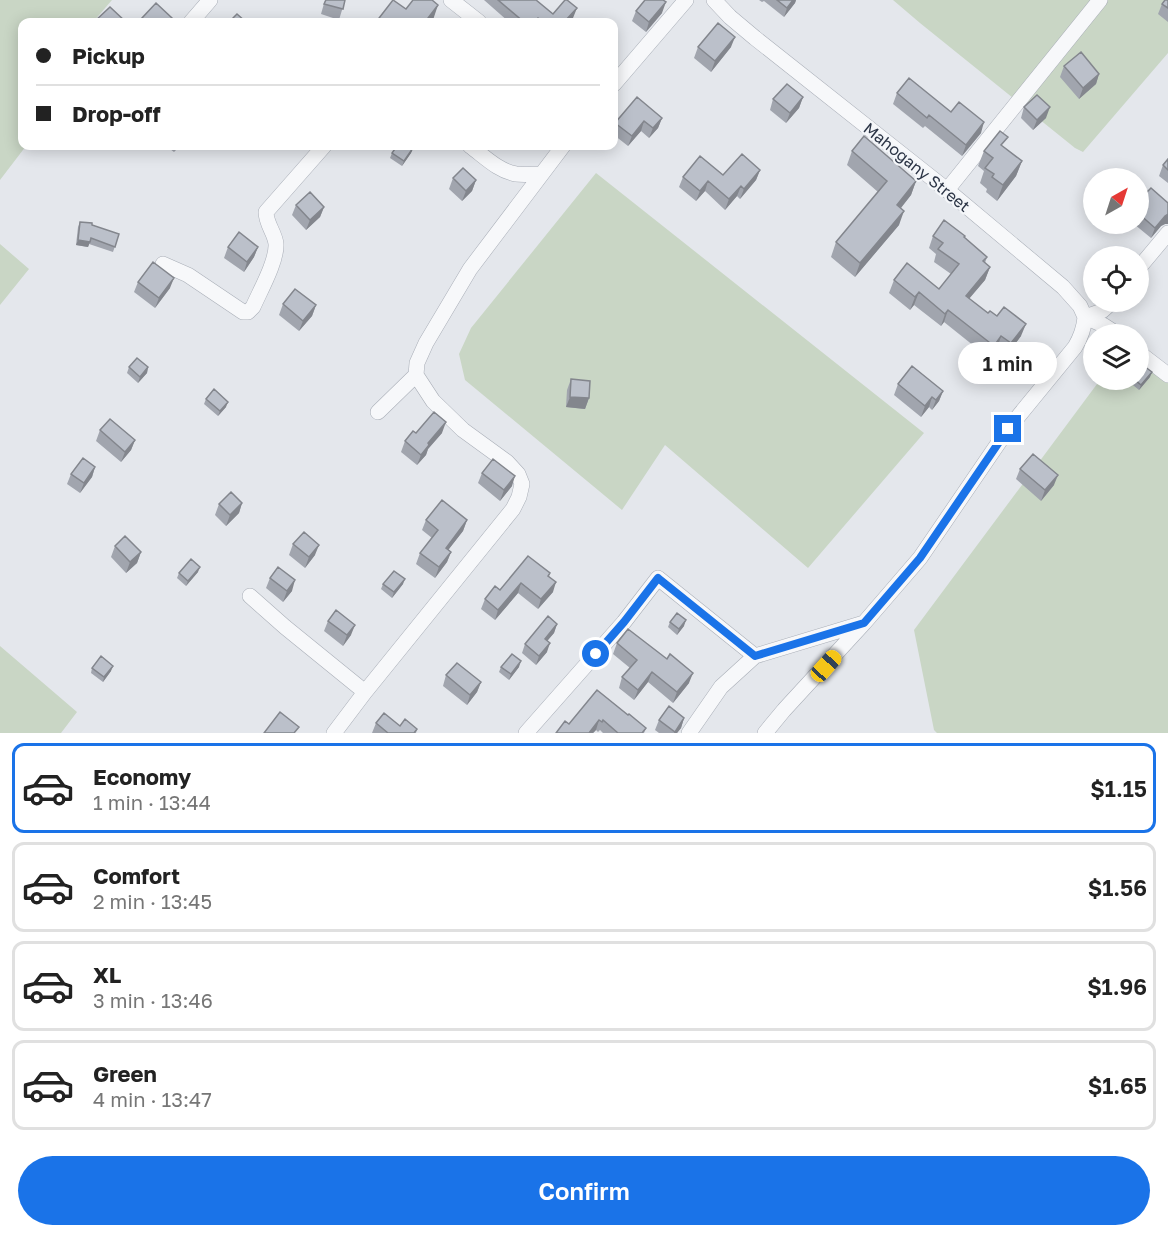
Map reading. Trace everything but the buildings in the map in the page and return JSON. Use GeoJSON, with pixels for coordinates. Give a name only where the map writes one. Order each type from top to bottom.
{"type":"FeatureCollection","features":[{"type":"Feature","properties":{"kind":"street"},"geometry":{"type":"LineString","coordinates":[[194,18],[210,0]]}},
{"type":"Feature","properties":{"kind":"street"},"geometry":{"type":"LineString","coordinates":[[451,0],[474,18]]}},
{"type":"Feature","properties":{"kind":"street"},"geometry":{"type":"LineString","coordinates":[[618,79],[686,0]]}},
{"type":"Feature","properties":{"kind":"street","name":"Mahogany Street"},"geometry":{"type":"LineString","coordinates":[[714,0],[755,38],[946,190],[1063,287],[1080,306],[1085,317],[1101,324]]}},
{"type":"Feature","properties":{"kind":"street"},"geometry":{"type":"LineString","coordinates":[[946,190],[1100,0]]}},
{"type":"Feature","properties":{"kind":"street"},"geometry":{"type":"LineString","coordinates":[[163,264],[188,275],[243,312],[248,312],[254,307],[275,257],[275,238],[266,218],[266,212],[320,150]]}},
{"type":"Feature","properties":{"kind":"street"},"geometry":{"type":"LineString","coordinates":[[475,150],[493,164],[514,174],[540,174]]}},
{"type":"Feature","properties":{"kind":"street"},"geometry":{"type":"LineString","coordinates":[[334,733],[513,509],[519,497],[522,484],[518,474],[507,462],[463,430],[433,401],[416,375],[417,363],[426,343],[470,269],[560,150]]}},
{"type":"Feature","properties":{"kind":"street"},"geometry":{"type":"LineString","coordinates":[[1149,256],[1168,233]]}},
{"type":"Feature","properties":{"kind":"street"},"geometry":{"type":"LineString","coordinates":[[765,733],[920,558],[1008,429],[1075,347],[1084,328],[1085,317],[1099,312]]}},
{"type":"Feature","properties":{"kind":"street"},"geometry":{"type":"LineString","coordinates":[[1149,360],[1168,375]]}},
{"type":"Feature","properties":{"kind":"street"},"geometry":{"type":"LineString","coordinates":[[378,412],[416,375]]}},
{"type":"Feature","properties":{"kind":"street"},"geometry":{"type":"LineString","coordinates":[[526,733],[624,622],[658,578],[755,656]]}},
{"type":"Feature","properties":{"kind":"street"},"geometry":{"type":"LineString","coordinates":[[250,596],[365,693]]}},
{"type":"Feature","properties":{"kind":"street"},"geometry":{"type":"LineString","coordinates":[[689,733],[721,687],[755,656],[864,623]]}},
{"type":"Feature","properties":{"kind":"green space"},"geometry":{"type":"Polygon","coordinates":[[[0,0],[112,0],[96,18],[18,18],[18,150],[23,150],[0,180],[0,0]]]}},
{"type":"Feature","properties":{"kind":"green space"},"geometry":{"type":"Polygon","coordinates":[[[893,0],[1168,0],[1168,53],[1083,152],[1075,148],[893,0]]]}},
{"type":"Feature","properties":{"kind":"green space"},"geometry":{"type":"Polygon","coordinates":[[[596,173],[924,433],[808,568],[665,445],[622,510],[465,380],[459,354],[471,328],[596,173]]]}},
{"type":"Feature","properties":{"kind":"green space"},"geometry":{"type":"Polygon","coordinates":[[[0,244],[29,269],[0,305],[0,244]]]}},
{"type":"Feature","properties":{"kind":"green space"},"geometry":{"type":"Polygon","coordinates":[[[1149,368],[1168,383],[1168,733],[937,733],[934,730],[914,630],[1093,390],[1149,390],[1149,368]]]}},
{"type":"Feature","properties":{"kind":"green space"},"geometry":{"type":"Polygon","coordinates":[[[0,646],[77,712],[61,733],[0,733],[0,646]]]}},
{"type":"Feature","properties":{"kind":"route"},"geometry":{"type":"LineString","coordinates":[[596,654],[658,578],[755,656],[864,623],[920,558],[1008,429]]}}]}
